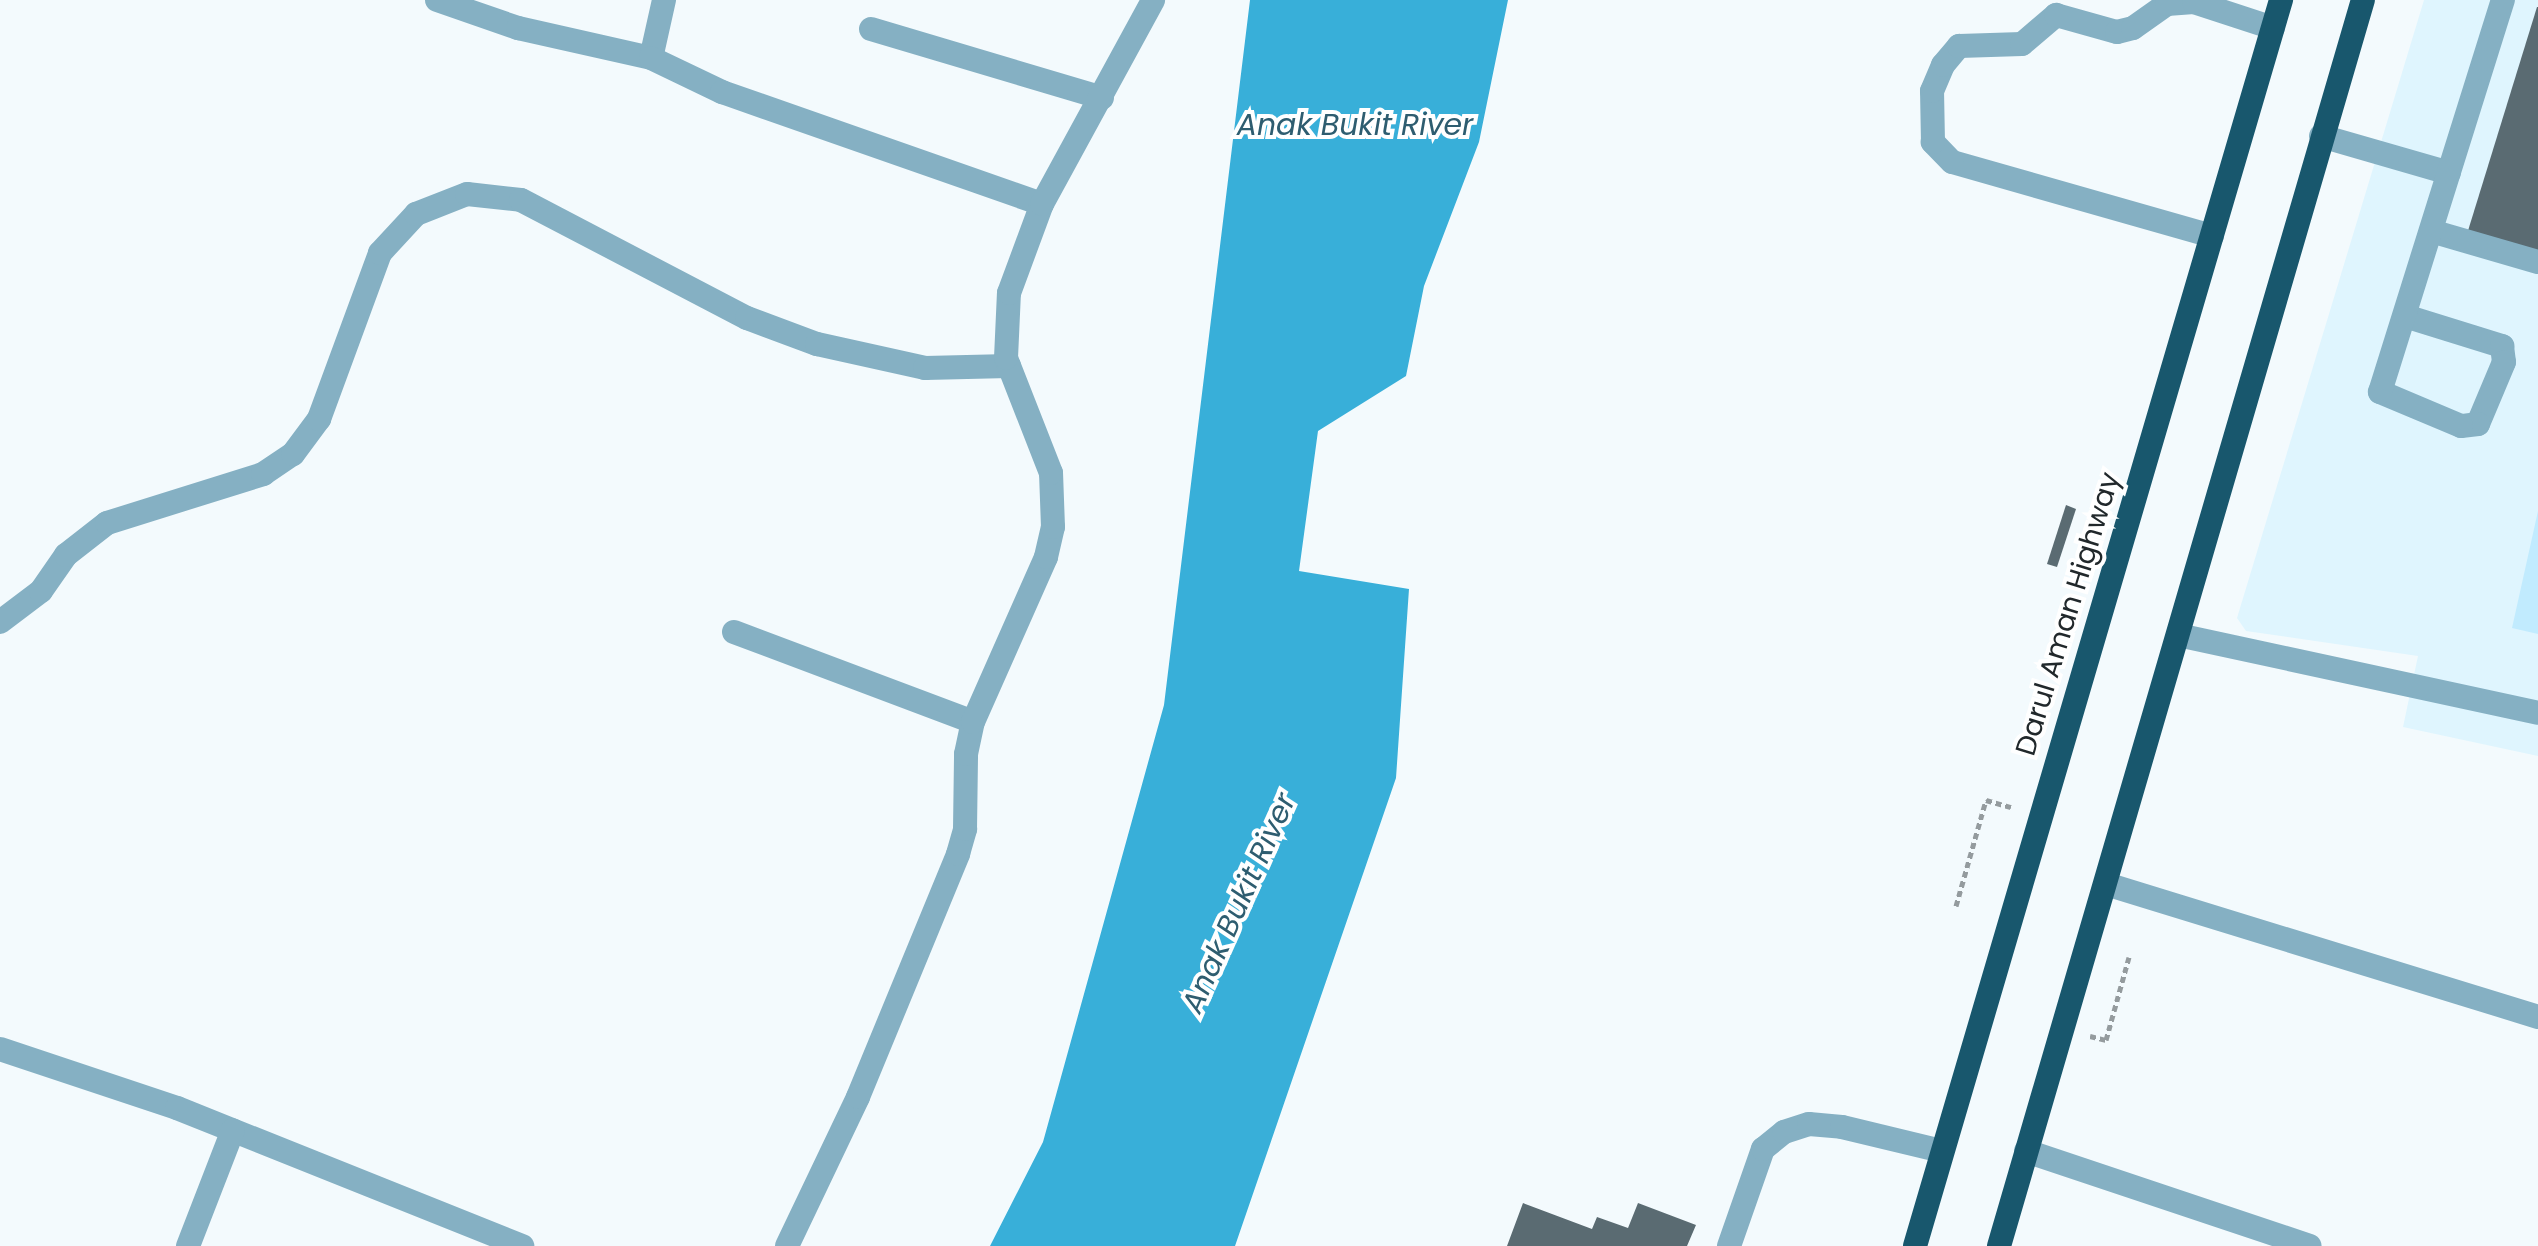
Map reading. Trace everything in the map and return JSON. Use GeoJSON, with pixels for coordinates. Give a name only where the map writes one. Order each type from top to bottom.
{"type":"FeatureCollection","features":[{"type":"Feature","properties":{"kind":"highway","name":"Darul Aman Highway"},"geometry":{"type":"LineString","coordinates":[[1915,1246],[2281,0]]}},
{"type":"Feature","properties":{"kind":"highway"},"geometry":{"type":"LineString","coordinates":[[1999,1246],[2363,0]]}},
{"type":"Feature","properties":{"kind":"street"},"geometry":{"type":"LineString","coordinates":[[437,0],[518,28],[651,58],[722,92],[1042,204]]}},
{"type":"Feature","properties":{"kind":"street"},"geometry":{"type":"LineString","coordinates":[[651,58],[664,0]]}},
{"type":"Feature","properties":{"kind":"street"},"geometry":{"type":"LineString","coordinates":[[787,1246],[858,1097],[958,854],[965,829],[966,754],[973,722],[1046,557],[1053,527],[1051,473],[1009,366],[1004,343],[1009,293],[1042,204],[1153,0]]}},
{"type":"Feature","properties":{"kind":"street"},"geometry":{"type":"LineString","coordinates":[[2405,316],[2502,346],[2504,362],[2478,424],[2461,426],[2380,392],[2503,0]]}},
{"type":"Feature","properties":{"kind":"street"},"geometry":{"type":"LineString","coordinates":[[2212,236],[1952,162],[1933,142],[1932,91],[1943,65],[1959,46],[2022,44],[2056,15],[2117,32],[2133,28],[2167,4],[2194,2],[2273,28]]}},
{"type":"Feature","properties":{"kind":"street"},"geometry":{"type":"LineString","coordinates":[[871,29],[1102,98]]}},
{"type":"Feature","properties":{"kind":"street"},"geometry":{"type":"LineString","coordinates":[[2321,136],[2449,173]]}},
{"type":"Feature","properties":{"kind":"street"},"geometry":{"type":"LineString","coordinates":[[0,622],[41,591],[66,555],[107,523],[263,474],[293,454],[319,419],[380,253],[416,214],[467,194],[521,200],[747,318],[817,344],[925,368],[1009,366]]}},
{"type":"Feature","properties":{"kind":"street"},"geometry":{"type":"LineString","coordinates":[[2431,231],[2538,262]]}},
{"type":"Feature","properties":{"kind":"street"},"geometry":{"type":"LineString","coordinates":[[734,632],[973,722]]}},
{"type":"Feature","properties":{"kind":"street"},"geometry":{"type":"LineString","coordinates":[[2178,635],[2538,713]]}},
{"type":"Feature","properties":{"kind":"street"},"geometry":{"type":"LineString","coordinates":[[2106,884],[2538,1017]]}},
{"type":"Feature","properties":{"kind":"street"},"geometry":{"type":"LineString","coordinates":[[0,1049],[233,1130],[522,1246]]}},
{"type":"Feature","properties":{"kind":"street"},"geometry":{"type":"LineString","coordinates":[[1729,1246],[1763,1149],[1784,1132],[1809,1124],[1842,1127],[1942,1151]]}},
{"type":"Feature","properties":{"kind":"street"},"geometry":{"type":"LineString","coordinates":[[188,1246],[233,1130]]}},
{"type":"Feature","properties":{"kind":"street"},"geometry":{"type":"LineString","coordinates":[[2026,1151],[2310,1246]]}},
{"type":"Feature","properties":{"kind":"path"},"geometry":{"type":"LineString","coordinates":[[1956,906],[1986,800]]}},
{"type":"Feature","properties":{"kind":"path"},"geometry":{"type":"LineString","coordinates":[[2106,1040],[2129,957]]}},
{"type":"Feature","properties":{"kind":"shaded area"},"geometry":{"type":"Polygon","coordinates":[[[2424,0],[2538,0],[2538,756],[2403,727],[2418,656],[2246,631],[2237,618],[2424,0]]]}},
{"type":"Feature","properties":{"kind":"shaded area"},"geometry":{"type":"Polygon","coordinates":[[[2538,511],[2538,634],[2512,628],[2538,511]]]}},
{"type":"Feature","properties":{"kind":"water","name":"Anak Bukit River"},"geometry":{"type":"Polygon","coordinates":[[[1250,0],[1508,0],[1479,142],[1424,286],[1406,376],[1318,431],[1299,571],[1409,589],[1396,778],[1235,1246],[990,1246],[1043,1142],[1164,705],[1250,0]]]}},
{"type":"Feature","properties":{"kind":"building"},"geometry":{"type":"Polygon","coordinates":[[[2538,7],[2538,256],[2467,234],[2538,7]]]}},
{"type":"Feature","properties":{"kind":"building"},"geometry":{"type":"Polygon","coordinates":[[[2066,505],[2076,509],[2057,567],[2047,564],[2066,505]]]}},
{"type":"Feature","properties":{"kind":"building"},"geometry":{"type":"Polygon","coordinates":[[[1523,1203],[1592,1229],[1597,1217],[1628,1228],[1638,1203],[1696,1225],[1687,1246],[1507,1246],[1523,1203]]]}}]}
